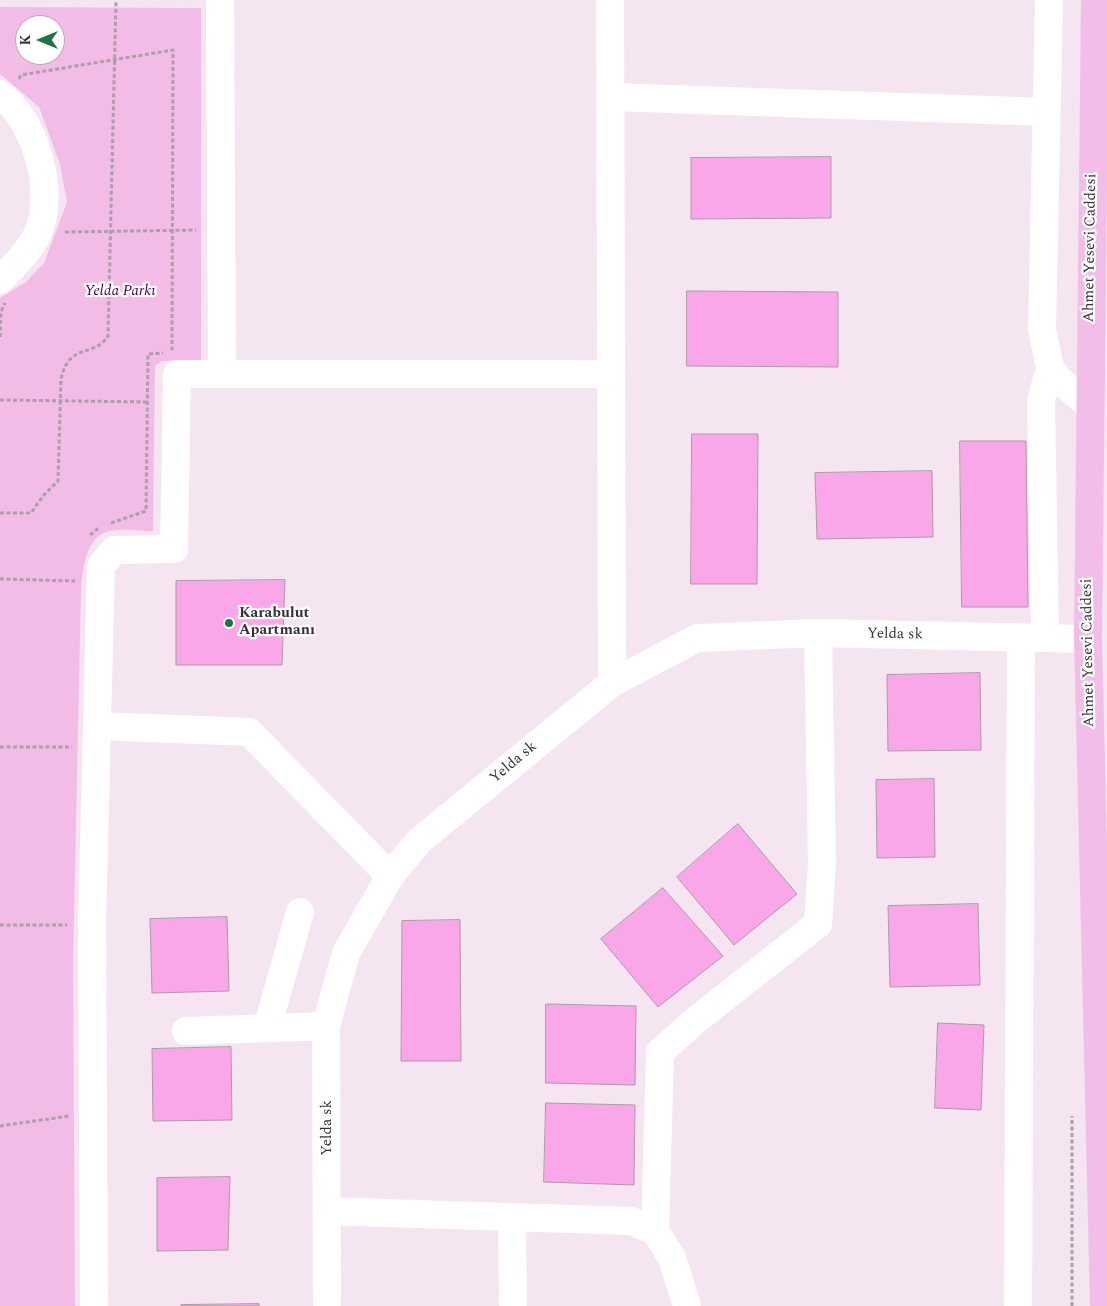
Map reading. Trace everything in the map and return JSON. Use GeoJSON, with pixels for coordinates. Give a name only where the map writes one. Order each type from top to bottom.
{"type":"FeatureCollection","features":[{"type":"Feature","properties":{"kind":"main road","name":"Ahmet Yesevi Caddesi"},"geometry":{"type":"LineString","coordinates":[[1095,0],[1088,639],[1104,1306]]}},
{"type":"Feature","properties":{"kind":"street"},"geometry":{"type":"LineString","coordinates":[[220,0],[222,374]]}},
{"type":"Feature","properties":{"kind":"street"},"geometry":{"type":"LineString","coordinates":[[610,0],[612,683]]}},
{"type":"Feature","properties":{"kind":"street"},"geometry":{"type":"LineString","coordinates":[[1049,0],[1042,328],[1050,368],[1059,380],[1090,406]]}},
{"type":"Feature","properties":{"kind":"street"},"geometry":{"type":"LineString","coordinates":[[0,94],[12,102],[36,142],[44,187],[44,208],[38,233],[17,263],[0,280]]}},
{"type":"Feature","properties":{"kind":"street"},"geometry":{"type":"LineString","coordinates":[[611,97],[1047,112]]}},
{"type":"Feature","properties":{"kind":"street"},"geometry":{"type":"LineString","coordinates":[[1018,1306],[1033,638],[1041,401],[1050,368]]}},
{"type":"Feature","properties":{"kind":"street"},"geometry":{"type":"LineString","coordinates":[[94,1306],[92,924],[101,566],[114,550],[174,549],[177,374],[612,374]]}},
{"type":"Feature","properties":{"kind":"street"},"geometry":{"type":"LineString","coordinates":[[687,1306],[672,1258],[655,1231],[660,1052],[696,1020],[818,924],[822,864],[818,633]]}},
{"type":"Feature","properties":{"kind":"street","name":"Yelda sk"},"geometry":{"type":"LineString","coordinates":[[327,1306],[326,1026],[346,953],[390,876],[419,841],[612,683],[697,638],[818,633],[1088,639]]}},
{"type":"Feature","properties":{"kind":"street"},"geometry":{"type":"LineString","coordinates":[[97,736],[249,732],[390,876]]}},
{"type":"Feature","properties":{"kind":"street"},"geometry":{"type":"LineString","coordinates":[[268,1028],[300,912]]}},
{"type":"Feature","properties":{"kind":"street"},"geometry":{"type":"LineString","coordinates":[[186,1031],[326,1026]]}},
{"type":"Feature","properties":{"kind":"street"},"geometry":{"type":"LineString","coordinates":[[327,1211],[631,1221],[655,1231]]}},
{"type":"Feature","properties":{"kind":"street"},"geometry":{"type":"LineString","coordinates":[[512,1217],[513,1306]]}},
{"type":"Feature","properties":{"kind":"path"},"geometry":{"type":"LineString","coordinates":[[0,513],[31,513],[43,496],[58,481],[60,400],[64,367],[73,356],[103,344],[108,336],[116,0]]}},
{"type":"Feature","properties":{"kind":"path"},"geometry":{"type":"LineString","coordinates":[[38,233],[221,229]]}},
{"type":"Feature","properties":{"kind":"path"},"geometry":{"type":"LineString","coordinates":[[0,400],[177,402]]}},
{"type":"Feature","properties":{"kind":"path"},"geometry":{"type":"LineString","coordinates":[[0,579],[101,581]]}},
{"type":"Feature","properties":{"kind":"path"},"geometry":{"type":"LineString","coordinates":[[0,747],[97,736]]}},
{"type":"Feature","properties":{"kind":"path"},"geometry":{"type":"LineString","coordinates":[[0,925],[92,924]]}},
{"type":"Feature","properties":{"kind":"path"},"geometry":{"type":"LineString","coordinates":[[0,1126],[93,1113]]}},
{"type":"Feature","properties":{"kind":"green space","name":"Yelda Parkı"},"geometry":{"type":"Polygon","coordinates":[[[0,7],[201,8],[201,360],[162,361],[155,366],[153,531],[120,530],[101,534],[90,547],[84,563],[81,589],[73,964],[75,1306],[0,1306],[0,298],[26,282],[44,263],[67,202],[60,164],[39,107],[0,74],[0,7]]]}},
{"type":"Feature","properties":{"kind":"building"},"geometry":{"type":"Polygon","coordinates":[[[831,157],[831,218],[691,219],[691,158],[831,157]]]}},
{"type":"Feature","properties":{"kind":"building"},"geometry":{"type":"Polygon","coordinates":[[[687,291],[838,292],[838,367],[687,366],[687,291]]]}},
{"type":"Feature","properties":{"kind":"building"},"geometry":{"type":"Polygon","coordinates":[[[692,434],[758,434],[757,584],[691,584],[692,434]]]}},
{"type":"Feature","properties":{"kind":"building"},"geometry":{"type":"Polygon","coordinates":[[[960,441],[1026,441],[1028,607],[962,607],[960,441]]]}},
{"type":"Feature","properties":{"kind":"building"},"geometry":{"type":"Polygon","coordinates":[[[932,471],[933,537],[817,539],[815,473],[932,471]]]}},
{"type":"Feature","properties":{"kind":"building","name":"Karabulut Apartmanı"},"geometry":{"type":"Polygon","coordinates":[[[285,580],[282,665],[176,665],[176,581],[285,580]]]}},
{"type":"Feature","properties":{"kind":"building"},"geometry":{"type":"Polygon","coordinates":[[[980,673],[981,750],[888,751],[887,675],[980,673]]]}},
{"type":"Feature","properties":{"kind":"building"},"geometry":{"type":"Polygon","coordinates":[[[934,779],[935,857],[877,858],[876,780],[934,779]]]}},
{"type":"Feature","properties":{"kind":"building"},"geometry":{"type":"Polygon","coordinates":[[[738,824],[797,894],[734,945],[677,877],[738,824]]]}},
{"type":"Feature","properties":{"kind":"building"},"geometry":{"type":"Polygon","coordinates":[[[663,888],[723,956],[658,1007],[601,939],[663,888]]]}},
{"type":"Feature","properties":{"kind":"building"},"geometry":{"type":"Polygon","coordinates":[[[978,904],[980,985],[890,987],[888,906],[978,904]]]}},
{"type":"Feature","properties":{"kind":"building"},"geometry":{"type":"Polygon","coordinates":[[[227,917],[229,991],[152,993],[150,919],[227,917]]]}},
{"type":"Feature","properties":{"kind":"building"},"geometry":{"type":"Polygon","coordinates":[[[460,920],[461,1061],[401,1061],[402,921],[460,920]]]}},
{"type":"Feature","properties":{"kind":"building"},"geometry":{"type":"Polygon","coordinates":[[[546,1004],[636,1006],[635,1085],[546,1083],[546,1004]]]}},
{"type":"Feature","properties":{"kind":"building"},"geometry":{"type":"Polygon","coordinates":[[[938,1023],[984,1025],[981,1110],[935,1108],[938,1023]]]}},
{"type":"Feature","properties":{"kind":"building"},"geometry":{"type":"Polygon","coordinates":[[[231,1047],[232,1120],[153,1121],[152,1049],[231,1047]]]}},
{"type":"Feature","properties":{"kind":"building"},"geometry":{"type":"Polygon","coordinates":[[[546,1103],[635,1105],[634,1185],[544,1182],[546,1103]]]}},
{"type":"Feature","properties":{"kind":"building"},"geometry":{"type":"Polygon","coordinates":[[[230,1177],[228,1250],[157,1251],[157,1178],[230,1177]]]}},
{"type":"Feature","properties":{"kind":"building"},"geometry":{"type":"Polygon","coordinates":[[[259,1304],[259,1306],[181,1306],[181,1305],[259,1304]]]}},
{"type":"Feature","properties":{"kind":"place","name":"Karabulut Apartmanı"},"geometry":{"type":"Point","coordinates":[229,623]}}]}
